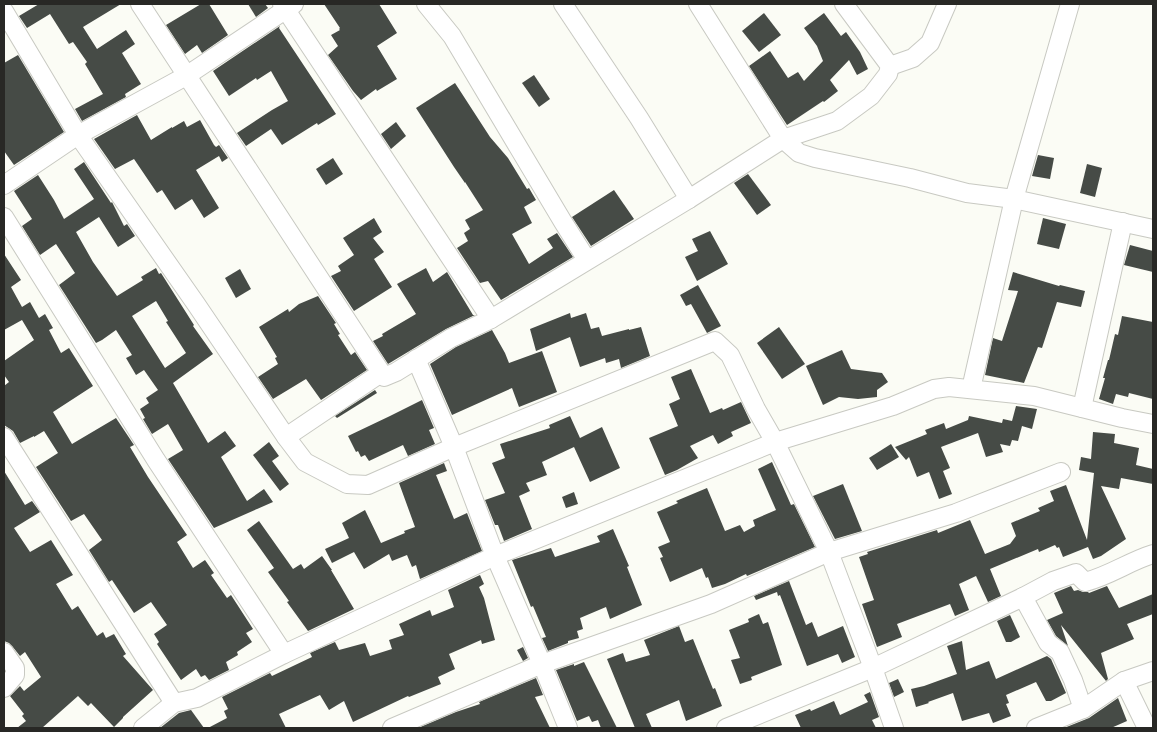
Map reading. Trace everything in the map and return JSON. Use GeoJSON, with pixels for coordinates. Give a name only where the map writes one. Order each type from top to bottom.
{"type":"FeatureCollection","features":[{"type":"Feature","properties":{"kind":"street"},"geometry":{"type":"LineString","coordinates":[[140,4],[384,377],[396,372],[451,338],[491,319],[689,199],[783,139],[837,121],[871,96],[888,74],[890,66]]}},
{"type":"Feature","properties":{"kind":"street"},"geometry":{"type":"LineString","coordinates":[[426,4],[452,36],[552,205],[587,260]]}},
{"type":"Feature","properties":{"kind":"street"},"geometry":{"type":"LineString","coordinates":[[563,4],[639,118],[689,199]]}},
{"type":"Feature","properties":{"kind":"street"},"geometry":{"type":"LineString","coordinates":[[698,4],[783,139],[799,153],[967,192],[1014,199],[1153,229]]}},
{"type":"Feature","properties":{"kind":"street"},"geometry":{"type":"LineString","coordinates":[[844,4],[890,66]]}},
{"type":"Feature","properties":{"kind":"street"},"geometry":{"type":"LineString","coordinates":[[890,66],[913,58],[930,43],[947,4]]}},
{"type":"Feature","properties":{"kind":"street"},"geometry":{"type":"LineString","coordinates":[[971,390],[1014,199],[1070,4]]}},
{"type":"Feature","properties":{"kind":"street"},"geometry":{"type":"LineString","coordinates":[[4,185],[78,135],[186,76],[287,6],[491,319]]}},
{"type":"Feature","properties":{"kind":"street"},"geometry":{"type":"LineString","coordinates":[[4,11],[78,135],[286,437],[305,462],[347,484],[368,485],[454,447],[715,341],[730,355],[829,552],[894,728]]}},
{"type":"Feature","properties":{"kind":"street"},"geometry":{"type":"LineString","coordinates":[[4,217],[156,460],[284,654]]}},
{"type":"Feature","properties":{"kind":"street"},"geometry":{"type":"LineString","coordinates":[[1082,408],[1123,222]]}},
{"type":"Feature","properties":{"kind":"street"},"geometry":{"type":"LineString","coordinates":[[416,359],[454,447],[495,556],[568,728]]}},
{"type":"Feature","properties":{"kind":"street"},"geometry":{"type":"LineString","coordinates":[[286,437],[381,374]]}},
{"type":"Feature","properties":{"kind":"street"},"geometry":{"type":"LineString","coordinates":[[143,728],[174,703],[197,698],[284,654],[495,556],[775,442],[893,406],[934,389],[949,387],[1034,396],[1153,424]]}},
{"type":"Feature","properties":{"kind":"street"},"geometry":{"type":"LineString","coordinates":[[4,437],[174,703]]}},
{"type":"Feature","properties":{"kind":"street"},"geometry":{"type":"LineString","coordinates":[[392,728],[542,664],[711,604],[829,552],[956,513],[1061,472]]}},
{"type":"Feature","properties":{"kind":"street"},"geometry":{"type":"LineString","coordinates":[[736,727],[873,668],[1023,598],[1053,581],[1076,572],[1085,582],[1153,554]]}},
{"type":"Feature","properties":{"kind":"street"},"geometry":{"type":"LineString","coordinates":[[1023,598],[1048,643],[1060,652],[1083,708]]}},
{"type":"Feature","properties":{"kind":"street"},"geometry":{"type":"LineString","coordinates":[[4,652],[14,668],[15,675],[4,688]]}},
{"type":"Feature","properties":{"kind":"street"},"geometry":{"type":"LineString","coordinates":[[1036,728],[1083,708],[1124,681],[1153,670]]}},
{"type":"Feature","properties":{"kind":"street"},"geometry":{"type":"LineString","coordinates":[[1124,681],[1147,728]]}},
{"type":"Feature","properties":{"kind":"building"},"geometry":{"type":"Polygon","coordinates":[[[39,4],[121,4],[83,27],[97,49],[126,30],[135,44],[122,53],[141,84],[125,94],[126,97],[82,121],[75,109],[103,94],[85,64],[87,62],[73,42],[69,44],[50,14],[27,28],[19,16],[39,4]]]}},
{"type":"Feature","properties":{"kind":"building"},"geometry":{"type":"Polygon","coordinates":[[[201,4],[209,4],[228,35],[202,53],[197,45],[185,54],[166,25],[201,4]]]}},
{"type":"Feature","properties":{"kind":"building"},"geometry":{"type":"Polygon","coordinates":[[[248,4],[265,4],[268,8],[256,17],[248,4]]]}},
{"type":"Feature","properties":{"kind":"building"},"geometry":{"type":"Polygon","coordinates":[[[324,4],[379,4],[397,33],[377,46],[397,79],[377,91],[376,89],[361,100],[328,55],[338,46],[331,35],[340,30],[340,28],[324,4]]]}},
{"type":"Feature","properties":{"kind":"building"},"geometry":{"type":"Polygon","coordinates":[[[764,13],[781,35],[759,52],[742,31],[764,13]]]}},
{"type":"Feature","properties":{"kind":"building"},"geometry":{"type":"Polygon","coordinates":[[[824,13],[841,36],[846,32],[860,52],[868,69],[857,75],[849,60],[830,80],[838,91],[787,125],[749,66],[770,51],[788,78],[798,72],[804,81],[823,61],[817,46],[804,28],[824,13]]]}},
{"type":"Feature","properties":{"kind":"building"},"geometry":{"type":"Polygon","coordinates":[[[280,26],[279,28],[336,114],[318,125],[317,123],[282,145],[271,129],[246,146],[237,133],[288,101],[271,71],[257,80],[256,78],[229,96],[213,71],[280,26]]]}},
{"type":"Feature","properties":{"kind":"building"},"geometry":{"type":"Polygon","coordinates":[[[18,55],[64,132],[14,165],[4,151],[4,63],[18,55]]]}},
{"type":"Feature","properties":{"kind":"building"},"geometry":{"type":"Polygon","coordinates":[[[534,75],[550,99],[539,107],[522,83],[534,75]]]}},
{"type":"Feature","properties":{"kind":"building"},"geometry":{"type":"Polygon","coordinates":[[[455,83],[490,137],[508,158],[536,200],[524,207],[532,223],[512,234],[529,264],[553,248],[547,239],[557,233],[573,257],[501,300],[488,281],[480,283],[457,248],[468,241],[464,233],[470,229],[465,220],[483,210],[416,108],[455,83]]]}},
{"type":"Feature","properties":{"kind":"building"},"geometry":{"type":"Polygon","coordinates":[[[137,115],[151,140],[184,121],[187,127],[200,120],[214,145],[216,147],[219,145],[228,158],[222,162],[219,156],[196,170],[219,208],[204,218],[192,199],[175,210],[162,190],[157,193],[134,159],[115,169],[94,139],[137,115]]]}},
{"type":"Feature","properties":{"kind":"building"},"geometry":{"type":"Polygon","coordinates":[[[396,122],[406,136],[391,149],[381,134],[396,122]]]}},
{"type":"Feature","properties":{"kind":"building"},"geometry":{"type":"Polygon","coordinates":[[[1038,155],[1054,158],[1050,179],[1032,176],[1038,155]]]}},
{"type":"Feature","properties":{"kind":"building"},"geometry":{"type":"Polygon","coordinates":[[[333,158],[343,174],[326,185],[316,169],[333,158]]]}},
{"type":"Feature","properties":{"kind":"building"},"geometry":{"type":"Polygon","coordinates":[[[84,162],[112,202],[124,226],[127,224],[135,236],[118,247],[99,217],[76,232],[93,262],[117,296],[143,280],[141,277],[156,268],[159,274],[161,273],[193,326],[213,354],[173,383],[208,443],[225,431],[236,446],[221,457],[247,501],[264,489],[273,502],[214,528],[168,459],[183,450],[168,424],[152,434],[143,419],[145,418],[140,409],[149,403],[146,398],[158,390],[144,370],[136,375],[126,358],[132,355],[116,330],[96,343],[59,285],[75,273],[56,244],[40,255],[22,226],[32,219],[14,191],[38,175],[64,219],[94,199],[74,169],[84,162]],[[156,301],[132,316],[165,368],[186,353],[166,322],[168,321],[156,301]]]}},
{"type":"Feature","properties":{"kind":"building"},"geometry":{"type":"Polygon","coordinates":[[[1087,164],[1102,168],[1095,197],[1080,193],[1087,164]]]}},
{"type":"Feature","properties":{"kind":"building"},"geometry":{"type":"Polygon","coordinates":[[[748,174],[771,205],[757,215],[734,183],[748,174]]]}},
{"type":"Feature","properties":{"kind":"building"},"geometry":{"type":"Polygon","coordinates":[[[614,190],[634,219],[591,246],[572,217],[614,190]]]}},
{"type":"Feature","properties":{"kind":"building"},"geometry":{"type":"Polygon","coordinates":[[[374,218],[382,232],[373,238],[384,252],[374,259],[392,287],[354,311],[331,276],[341,271],[338,266],[354,255],[343,238],[374,218]]]}},
{"type":"Feature","properties":{"kind":"building"},"geometry":{"type":"Polygon","coordinates":[[[1043,218],[1066,224],[1059,249],[1037,244],[1043,218]]]}},
{"type":"Feature","properties":{"kind":"building"},"geometry":{"type":"Polygon","coordinates":[[[710,231],[728,264],[697,281],[685,257],[698,251],[692,239],[710,231]]]}},
{"type":"Feature","properties":{"kind":"building"},"geometry":{"type":"Polygon","coordinates":[[[1130,245],[1153,251],[1153,272],[1124,265],[1130,245]]]}},
{"type":"Feature","properties":{"kind":"building"},"geometry":{"type":"Polygon","coordinates":[[[4,254],[21,280],[11,287],[22,307],[30,302],[39,318],[45,314],[53,328],[49,330],[61,353],[69,348],[93,386],[53,412],[72,444],[116,418],[134,445],[130,447],[148,477],[187,535],[177,542],[193,568],[205,560],[214,573],[211,575],[227,598],[231,595],[253,629],[246,633],[252,642],[237,652],[238,655],[226,662],[229,670],[209,680],[205,675],[201,677],[196,669],[181,680],[157,644],[159,642],[154,634],[167,625],[151,602],[134,613],[112,580],[109,582],[89,550],[102,540],[84,514],[71,521],[36,467],[58,453],[44,431],[20,443],[13,431],[4,425],[4,386],[9,382],[4,375],[4,361],[34,340],[22,320],[4,330],[4,254]]]}},
{"type":"Feature","properties":{"kind":"building"},"geometry":{"type":"Polygon","coordinates":[[[426,268],[433,282],[447,272],[473,315],[475,315],[446,329],[388,364],[373,341],[416,314],[397,284],[426,268]]]}},
{"type":"Feature","properties":{"kind":"building"},"geometry":{"type":"Polygon","coordinates":[[[240,269],[251,289],[236,298],[225,278],[240,269]]]}},
{"type":"Feature","properties":{"kind":"building"},"geometry":{"type":"Polygon","coordinates":[[[1013,272],[1059,286],[1085,291],[1081,307],[1057,302],[1042,348],[1038,347],[1024,383],[985,375],[993,338],[1002,341],[1018,291],[1008,290],[1013,272]]]}},
{"type":"Feature","properties":{"kind":"building"},"geometry":{"type":"Polygon","coordinates":[[[698,285],[721,326],[707,333],[691,304],[686,306],[680,295],[698,285]]]}},
{"type":"Feature","properties":{"kind":"building"},"geometry":{"type":"Polygon","coordinates":[[[318,296],[336,323],[334,324],[340,334],[338,335],[351,355],[355,352],[367,370],[321,400],[306,379],[273,399],[258,377],[278,364],[275,358],[277,357],[259,327],[288,309],[289,312],[299,304],[318,296]]]}},
{"type":"Feature","properties":{"kind":"building"},"geometry":{"type":"Polygon","coordinates":[[[570,313],[571,318],[586,313],[591,329],[599,327],[602,336],[641,327],[650,356],[621,368],[619,359],[606,363],[605,358],[580,367],[570,337],[536,351],[530,329],[570,313]]]}},
{"type":"Feature","properties":{"kind":"building"},"geometry":{"type":"Polygon","coordinates":[[[1122,316],[1153,322],[1153,399],[1129,393],[1128,397],[1116,394],[1113,404],[1099,399],[1115,334],[1118,335],[1122,316]]]}},
{"type":"Feature","properties":{"kind":"building"},"geometry":{"type":"Polygon","coordinates":[[[779,327],[805,364],[782,379],[757,343],[779,327]]]}},
{"type":"Feature","properties":{"kind":"building"},"geometry":{"type":"Polygon","coordinates":[[[492,330],[509,363],[542,351],[557,392],[519,407],[512,388],[452,415],[430,364],[456,347],[492,330]]]}},
{"type":"Feature","properties":{"kind":"building"},"geometry":{"type":"Polygon","coordinates":[[[842,350],[851,369],[882,373],[888,382],[877,390],[877,397],[858,399],[839,397],[823,405],[806,366],[842,350]]]}},
{"type":"Feature","properties":{"kind":"building"},"geometry":{"type":"Polygon","coordinates":[[[691,369],[710,413],[722,408],[723,410],[741,402],[751,423],[731,432],[733,436],[718,444],[713,435],[690,446],[698,458],[665,475],[649,438],[678,426],[669,404],[680,399],[671,377],[691,369]]]}},
{"type":"Feature","properties":{"kind":"building"},"geometry":{"type":"Polygon","coordinates":[[[375,390],[377,393],[337,418],[335,416],[375,390]]]}},
{"type":"Feature","properties":{"kind":"building"},"geometry":{"type":"Polygon","coordinates":[[[422,400],[434,428],[429,430],[435,444],[408,456],[403,445],[369,461],[365,455],[361,457],[358,451],[356,452],[348,436],[422,400]]]}},
{"type":"Feature","properties":{"kind":"building"},"geometry":{"type":"Polygon","coordinates":[[[1016,406],[1037,409],[1032,429],[1022,426],[1018,441],[1012,440],[1010,446],[1000,444],[1003,452],[986,457],[978,433],[941,447],[950,468],[943,471],[952,494],[939,499],[929,472],[917,477],[909,457],[906,460],[895,447],[927,434],[925,430],[944,423],[946,429],[968,420],[969,416],[1002,423],[1003,419],[1012,421],[1016,406]]]}},
{"type":"Feature","properties":{"kind":"building"},"geometry":{"type":"Polygon","coordinates":[[[570,416],[580,438],[602,427],[620,468],[590,482],[574,447],[542,462],[547,475],[526,483],[530,491],[519,496],[532,529],[504,541],[485,500],[505,493],[492,463],[505,458],[500,444],[550,428],[549,425],[570,416]]]}},
{"type":"Feature","properties":{"kind":"building"},"geometry":{"type":"Polygon","coordinates":[[[1093,432],[1115,434],[1114,443],[1139,448],[1136,465],[1153,469],[1153,484],[1121,478],[1119,489],[1101,486],[1126,539],[1101,556],[1093,559],[1088,547],[1063,557],[1059,547],[1057,548],[1055,545],[1039,552],[1038,549],[990,569],[1001,596],[988,602],[976,576],[959,584],[969,610],[955,616],[950,604],[897,624],[902,637],[877,647],[862,604],[874,600],[859,557],[868,554],[867,552],[937,530],[938,533],[970,520],[985,554],[1010,544],[1016,536],[1011,523],[1040,511],[1038,508],[1054,501],[1050,491],[1066,485],[1087,540],[1094,473],[1079,470],[1081,457],[1091,459],[1093,432]]]}},
{"type":"Feature","properties":{"kind":"building"},"geometry":{"type":"Polygon","coordinates":[[[269,442],[279,456],[272,461],[289,484],[280,491],[253,455],[269,442]]]}},
{"type":"Feature","properties":{"kind":"building"},"geometry":{"type":"Polygon","coordinates":[[[891,444],[899,457],[877,470],[869,458],[891,444]]]}},
{"type":"Feature","properties":{"kind":"building"},"geometry":{"type":"Polygon","coordinates":[[[772,462],[791,505],[794,504],[815,547],[747,576],[746,574],[712,588],[702,568],[670,582],[660,558],[663,557],[658,547],[670,542],[657,512],[678,503],[676,501],[707,488],[725,531],[740,525],[744,532],[755,526],[753,520],[776,510],[758,469],[772,462]]]}},
{"type":"Feature","properties":{"kind":"building"},"geometry":{"type":"Polygon","coordinates":[[[444,463],[447,471],[436,475],[454,519],[467,513],[482,551],[420,579],[416,565],[412,567],[407,555],[392,561],[389,554],[364,569],[354,552],[332,563],[325,549],[349,538],[342,523],[365,510],[381,543],[415,527],[399,483],[444,463]]]}},
{"type":"Feature","properties":{"kind":"building"},"geometry":{"type":"Polygon","coordinates":[[[4,471],[25,505],[32,501],[40,512],[14,528],[30,552],[51,540],[73,575],[56,584],[72,610],[78,606],[97,636],[103,632],[106,638],[114,634],[126,654],[123,656],[153,690],[114,727],[91,703],[88,706],[78,696],[42,728],[17,728],[26,721],[22,716],[24,714],[10,696],[20,686],[24,691],[41,677],[25,652],[20,656],[9,643],[4,641],[4,471]]]}},
{"type":"Feature","properties":{"kind":"building"},"geometry":{"type":"Polygon","coordinates":[[[843,484],[862,531],[835,539],[813,496],[843,484]]]}},
{"type":"Feature","properties":{"kind":"building"},"geometry":{"type":"Polygon","coordinates":[[[574,492],[578,504],[566,508],[562,497],[574,492]]]}},
{"type":"Feature","properties":{"kind":"building"},"geometry":{"type":"Polygon","coordinates":[[[259,521],[293,569],[301,564],[304,569],[322,556],[354,609],[308,631],[268,572],[274,568],[247,530],[259,521]]]}},
{"type":"Feature","properties":{"kind":"building"},"geometry":{"type":"Polygon","coordinates":[[[613,529],[629,566],[627,567],[642,605],[610,619],[606,607],[580,618],[583,629],[577,631],[579,638],[548,651],[542,638],[546,637],[533,606],[531,607],[512,560],[551,548],[555,557],[600,542],[597,536],[613,529]]]}},
{"type":"Feature","properties":{"kind":"building"},"geometry":{"type":"Polygon","coordinates":[[[480,575],[484,584],[479,587],[484,598],[495,640],[482,644],[481,640],[449,654],[455,669],[438,677],[441,684],[408,696],[353,722],[344,701],[329,710],[320,695],[279,714],[286,728],[208,728],[227,718],[224,711],[228,709],[222,697],[270,673],[272,676],[312,657],[310,653],[335,642],[339,650],[365,643],[370,656],[392,649],[389,640],[404,635],[399,624],[430,610],[432,616],[454,607],[448,590],[480,575]]]}},
{"type":"Feature","properties":{"kind":"building"},"geometry":{"type":"Polygon","coordinates":[[[789,581],[806,625],[812,622],[818,637],[843,626],[855,657],[842,663],[838,654],[807,666],[780,595],[778,596],[777,592],[756,600],[754,596],[789,581]]]}},
{"type":"Feature","properties":{"kind":"building"},"geometry":{"type":"Polygon","coordinates":[[[1071,586],[1074,591],[1078,590],[1089,593],[1107,586],[1119,608],[1153,594],[1153,614],[1127,624],[1134,639],[1101,653],[1108,679],[1106,681],[1061,625],[1068,646],[1056,636],[1047,620],[1063,613],[1054,593],[1071,586]]]}},
{"type":"Feature","properties":{"kind":"building"},"geometry":{"type":"Polygon","coordinates":[[[759,614],[763,624],[768,622],[782,665],[751,677],[752,680],[740,684],[731,660],[740,658],[729,630],[749,622],[748,619],[759,614]]]}},
{"type":"Feature","properties":{"kind":"building"},"geometry":{"type":"Polygon","coordinates":[[[1010,615],[1020,637],[1011,642],[1006,642],[997,621],[1010,615]]]}},
{"type":"Feature","properties":{"kind":"building"},"geometry":{"type":"Polygon","coordinates":[[[679,626],[685,642],[693,639],[713,689],[715,688],[722,706],[686,721],[679,700],[646,714],[652,728],[635,728],[607,659],[623,653],[626,662],[650,655],[644,640],[679,626]]]}},
{"type":"Feature","properties":{"kind":"building"},"geometry":{"type":"Polygon","coordinates":[[[962,641],[966,670],[989,661],[996,679],[1047,656],[1051,659],[1066,693],[1051,701],[1046,701],[1036,682],[1006,695],[1009,703],[1006,704],[1011,716],[993,723],[989,713],[962,721],[953,693],[916,707],[911,689],[957,674],[947,646],[962,641]]]}},
{"type":"Feature","properties":{"kind":"building"},"geometry":{"type":"Polygon","coordinates":[[[523,647],[528,658],[523,661],[517,650],[523,647]]]}},
{"type":"Feature","properties":{"kind":"building"},"geometry":{"type":"Polygon","coordinates":[[[584,662],[617,728],[601,728],[598,720],[592,722],[589,716],[577,721],[556,670],[584,662]]]}},
{"type":"Feature","properties":{"kind":"building"},"geometry":{"type":"Polygon","coordinates":[[[536,678],[543,695],[535,697],[550,728],[418,728],[480,704],[479,702],[536,678]]]}},
{"type":"Feature","properties":{"kind":"building"},"geometry":{"type":"Polygon","coordinates":[[[898,679],[904,692],[894,697],[889,683],[898,679]]]}},
{"type":"Feature","properties":{"kind":"building"},"geometry":{"type":"Polygon","coordinates":[[[870,692],[879,717],[872,720],[876,728],[801,728],[795,715],[810,709],[811,711],[834,701],[840,715],[868,702],[864,695],[870,692]]]}},
{"type":"Feature","properties":{"kind":"building"},"geometry":{"type":"Polygon","coordinates":[[[1118,698],[1127,721],[1111,728],[1064,728],[1089,718],[1118,698]]]}},
{"type":"Feature","properties":{"kind":"building"},"geometry":{"type":"Polygon","coordinates":[[[191,710],[204,728],[160,728],[179,713],[191,710]]]}}]}
